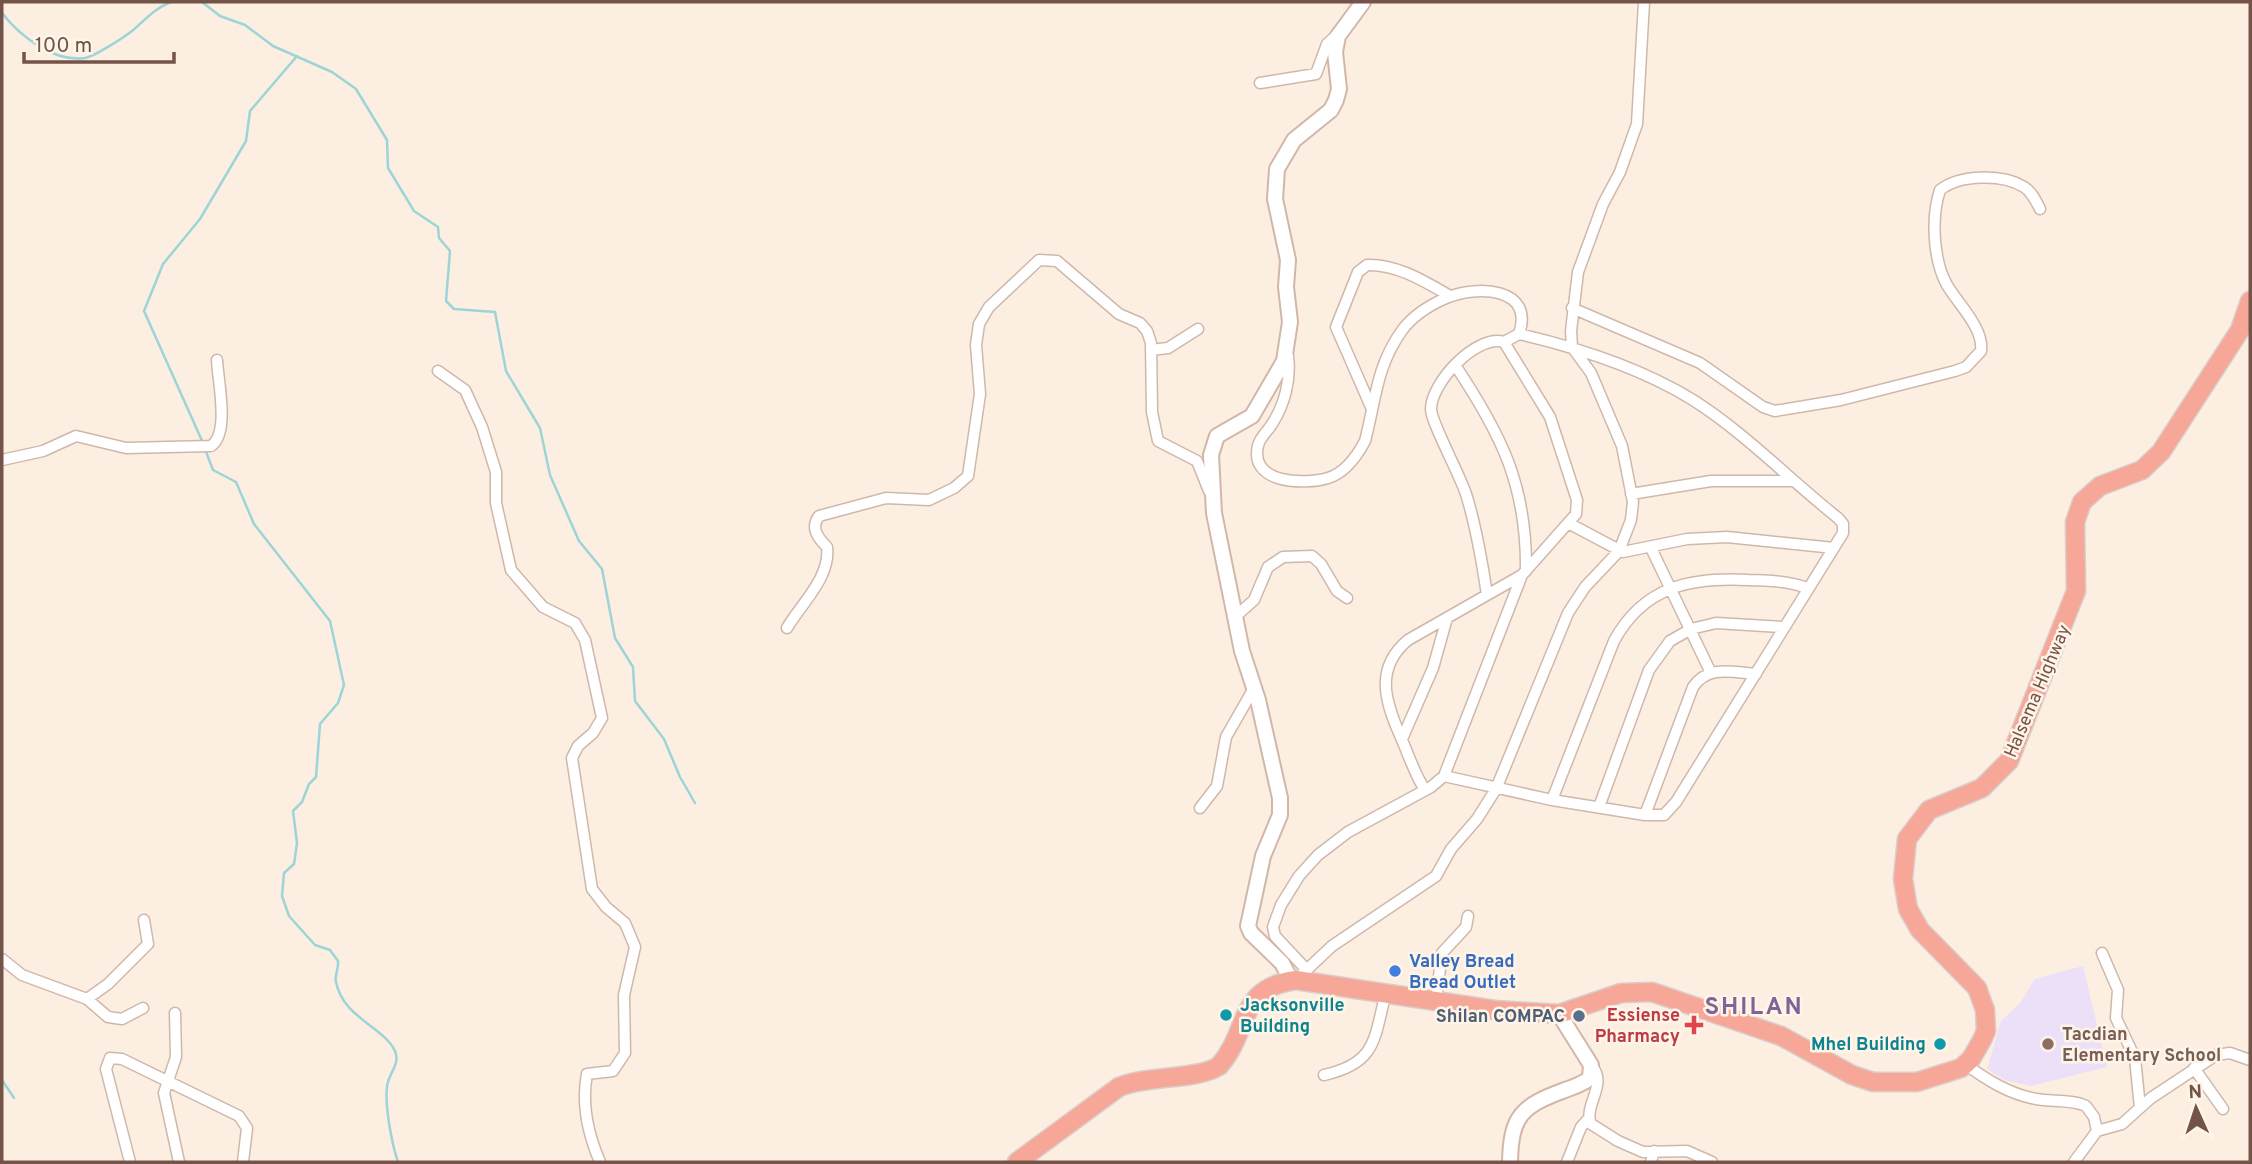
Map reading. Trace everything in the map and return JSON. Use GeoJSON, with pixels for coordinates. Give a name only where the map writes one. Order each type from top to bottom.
{"type":"FeatureCollection","features":[{"type":"Feature","properties":{"kind":"highway","name":"Halsema Highway"},"geometry":{"type":"LineString","coordinates":[[1965,1064],[1986,1031],[1985,1010],[1977,988],[1920,930],[1908,909],[1903,879],[1907,839],[1930,810],[1982,788],[2009,761],[2076,592],[2076,522],[2081,502],[2100,486],[2142,470],[2161,452],[2240,330],[2250,301]]}},
{"type":"Feature","properties":{"kind":"highway"},"geometry":{"type":"LineString","coordinates":[[1017,1162],[1119,1087],[1138,1080],[1208,1071],[1219,1066],[1257,995],[1270,986],[1297,976],[1495,1010],[1559,1014],[1621,993],[1652,992],[1781,1036],[1852,1075],[1873,1082],[1917,1082],[1965,1064]]}},
{"type":"Feature","properties":{"kind":"street"},"geometry":{"type":"LineString","coordinates":[[1260,83],[1316,74],[1327,44],[1363,2]]}},
{"type":"Feature","properties":{"kind":"street"},"geometry":{"type":"LineString","coordinates":[[1297,976],[1332,946],[1433,879],[1451,849],[1496,789],[1568,613],[1585,587],[1619,551],[1631,520],[1631,495],[1622,446],[1591,373],[1572,346],[1572,308],[1574,286],[1585,251],[1620,172],[1637,124],[1644,2]]}},
{"type":"Feature","properties":{"kind":"street"},"geometry":{"type":"LineString","coordinates":[[1339,33],[1335,52],[1339,89],[1336,100],[1331,110],[1294,140],[1277,169],[1275,180],[1275,199],[1287,251],[1289,375],[1281,408],[1258,446],[1257,456],[1263,470],[1277,478],[1299,484],[1335,476],[1359,452],[1372,409],[1378,374],[1404,328],[1430,305],[1450,296],[1501,292],[1513,296],[1521,311],[1519,334]]}},
{"type":"Feature","properties":{"kind":"street"},"geometry":{"type":"LineString","coordinates":[[1572,308],[1700,363],[1763,407],[1788,411],[1841,400],[1955,371],[1966,367],[1981,351],[1980,336],[1939,268],[1936,238],[1940,190],[1961,179],[2012,182],[2026,188],[2040,209]]}},
{"type":"Feature","properties":{"kind":"street"},"geometry":{"type":"LineString","coordinates":[[787,628],[817,583],[826,564],[827,547],[816,533],[814,525],[819,516],[886,498],[929,500],[954,488],[968,476],[980,394],[976,345],[979,324],[989,307],[1036,262],[1047,259],[1057,261],[1119,314],[1140,323],[1147,331],[1151,350],[1152,412],[1158,441],[1197,461],[1211,496],[1244,658],[1254,688],[1281,807],[1261,863],[1248,926],[1251,933],[1287,970],[1297,976]]}},
{"type":"Feature","properties":{"kind":"street"},"geometry":{"type":"LineString","coordinates":[[1372,409],[1336,327],[1358,272],[1367,265],[1392,268],[1450,296]]}},
{"type":"Feature","properties":{"kind":"street"},"geometry":{"type":"LineString","coordinates":[[1151,350],[1168,348],[1198,329]]}},
{"type":"Feature","properties":{"kind":"street"},"geometry":{"type":"LineString","coordinates":[[1444,776],[1552,800],[1645,815],[1664,815],[1676,802],[1756,674],[1782,627],[1834,548],[1843,533],[1843,524],[1696,402],[1633,371],[1572,346],[1519,334],[1504,342],[1484,344],[1455,365],[1435,390],[1431,411],[1466,494],[1487,595]]}},
{"type":"Feature","properties":{"kind":"street"},"geometry":{"type":"LineString","coordinates":[[1425,790],[1386,703],[1384,685],[1388,668],[1401,646],[1524,573],[1570,524],[1578,504],[1565,459],[1541,398],[1504,342]]}},
{"type":"Feature","properties":{"kind":"street"},"geometry":{"type":"LineString","coordinates":[[1211,496],[1211,455],[1217,436],[1251,416],[1279,370],[1287,349]]}},
{"type":"Feature","properties":{"kind":"street"},"geometry":{"type":"LineString","coordinates":[[2,460],[43,451],[76,436],[126,448],[211,446],[221,435],[222,424],[216,360]]}},
{"type":"Feature","properties":{"kind":"street"},"geometry":{"type":"LineString","coordinates":[[1297,976],[1275,936],[1275,917],[1290,889],[1331,844],[1425,790],[1444,776],[1524,573],[1525,543],[1515,477],[1500,437],[1455,365]]}},
{"type":"Feature","properties":{"kind":"street"},"geometry":{"type":"LineString","coordinates":[[438,371],[465,390],[482,427],[496,472],[496,503],[511,570],[542,607],[559,613],[579,628],[600,699],[600,724],[578,746],[572,758],[587,866],[597,897],[625,923],[635,947],[624,995],[626,1041],[623,1060],[612,1072],[587,1074],[584,1089],[587,1128],[600,1162]]}},
{"type":"Feature","properties":{"kind":"street"},"geometry":{"type":"LineString","coordinates":[[1631,495],[1711,481],[1791,481]]}},
{"type":"Feature","properties":{"kind":"street"},"geometry":{"type":"LineString","coordinates":[[1570,524],[1619,551],[1651,548],[1687,539],[1727,537],[1834,548]]}},
{"type":"Feature","properties":{"kind":"street"},"geometry":{"type":"LineString","coordinates":[[1651,548],[1710,671]]}},
{"type":"Feature","properties":{"kind":"street"},"geometry":{"type":"LineString","coordinates":[[1236,616],[1254,600],[1268,567],[1274,561],[1291,555],[1312,556],[1321,564],[1337,591],[1348,598]]}},
{"type":"Feature","properties":{"kind":"street"},"geometry":{"type":"LineString","coordinates":[[1552,800],[1595,685],[1623,625],[1646,602],[1688,582],[1767,580],[1807,588]]}},
{"type":"Feature","properties":{"kind":"street"},"geometry":{"type":"LineString","coordinates":[[1402,739],[1433,668],[1447,618]]}},
{"type":"Feature","properties":{"kind":"street"},"geometry":{"type":"LineString","coordinates":[[1599,807],[1649,670],[1670,642],[1691,629],[1716,623],[1741,622],[1782,627]]}},
{"type":"Feature","properties":{"kind":"street"},"geometry":{"type":"LineString","coordinates":[[1645,815],[1693,687],[1700,677],[1710,671],[1756,674]]}},
{"type":"Feature","properties":{"kind":"street"},"geometry":{"type":"LineString","coordinates":[[1200,808],[1217,786],[1226,737],[1254,688]]}},
{"type":"Feature","properties":{"kind":"street"},"geometry":{"type":"LineString","coordinates":[[1436,1000],[1442,953],[1466,927],[1468,916]]}},
{"type":"Feature","properties":{"kind":"street"},"geometry":{"type":"LineString","coordinates":[[87,999],[107,984],[148,944],[144,920]]}},
{"type":"Feature","properties":{"kind":"street"},"geometry":{"type":"LineString","coordinates":[[2102,953],[2118,990],[2116,1018],[2135,1058],[2140,1108]]}},
{"type":"Feature","properties":{"kind":"street"},"geometry":{"type":"LineString","coordinates":[[2,959],[22,975],[87,999],[102,1014],[115,1019],[143,1008]]}},
{"type":"Feature","properties":{"kind":"street"},"geometry":{"type":"LineString","coordinates":[[1324,1075],[1357,1065],[1370,1052],[1386,992]]}},
{"type":"Feature","properties":{"kind":"street"},"geometry":{"type":"LineString","coordinates":[[175,1013],[176,1057],[166,1080],[164,1101],[179,1162]]}},
{"type":"Feature","properties":{"kind":"street"},"geometry":{"type":"LineString","coordinates":[[1559,1014],[1597,1073],[1598,1083],[1589,1118],[1581,1127],[1567,1162]]}},
{"type":"Feature","properties":{"kind":"street"},"geometry":{"type":"LineString","coordinates":[[2074,1162],[2097,1132],[2118,1126],[2194,1068],[2223,1053],[2250,1060]]}},
{"type":"Feature","properties":{"kind":"street"},"geometry":{"type":"LineString","coordinates":[[130,1162],[108,1075],[108,1060],[122,1059],[244,1121],[247,1136],[243,1162]]}},
{"type":"Feature","properties":{"kind":"street"},"geometry":{"type":"LineString","coordinates":[[1965,1064],[1993,1084],[2014,1093],[2033,1099],[2081,1103],[2091,1111],[2097,1132]]}},
{"type":"Feature","properties":{"kind":"street"},"geometry":{"type":"LineString","coordinates":[[1510,1162],[1511,1143],[1518,1116],[1533,1103],[1588,1081],[1591,1065]]}},
{"type":"Feature","properties":{"kind":"street"},"geometry":{"type":"LineString","coordinates":[[2194,1068],[2223,1109]]}},
{"type":"Feature","properties":{"kind":"street"},"geometry":{"type":"LineString","coordinates":[[1589,1118],[1591,1124],[1618,1141],[1653,1157],[1687,1151],[1712,1162]]}},
{"type":"Feature","properties":{"kind":"shaded area","name":"Tacdian Elementary School"},"geometry":{"type":"Polygon","coordinates":[[[2083,966],[2107,1067],[2031,1086],[2004,1080],[1987,1069],[2001,1021],[2020,1003],[2035,979],[2083,966]]]}},
{"type":"Feature","properties":{"kind":"waterway"},"geometry":{"type":"LineString","coordinates":[[2,13],[38,46],[61,56],[85,58],[122,38],[155,11],[171,2]]}},
{"type":"Feature","properties":{"kind":"waterway"},"geometry":{"type":"LineString","coordinates":[[202,2],[220,16],[245,25],[273,46],[332,72],[356,89],[387,140],[388,168],[414,211],[438,227],[439,238],[450,251],[446,301],[454,309],[495,312],[506,371],[540,428],[550,475],[579,541],[602,569],[615,638],[633,667],[635,701],[664,739],[680,777],[695,803]]}},
{"type":"Feature","properties":{"kind":"waterway"},"geometry":{"type":"LineString","coordinates":[[203,443],[144,311],[163,264],[200,219],[246,141],[250,111],[297,56]]}},
{"type":"Feature","properties":{"kind":"waterway"},"geometry":{"type":"LineString","coordinates":[[205,449],[213,470],[236,482],[254,524],[330,621],[344,685],[338,703],[320,724],[316,777],[309,784],[302,802],[293,811],[297,843],[294,864],[284,873],[282,896],[289,916],[315,945],[330,950],[338,961],[336,982],[347,1005],[382,1035],[395,1051],[396,1063],[388,1082],[387,1110],[398,1162]]}},
{"type":"Feature","properties":{"kind":"waterway"},"geometry":{"type":"LineString","coordinates":[[2,1080],[14,1098]]}},
{"type":"Feature","properties":{"kind":"place","name":"Valley Bread Bread Outlet"},"geometry":{"type":"Point","coordinates":[1395,971]}},
{"type":"Feature","properties":{"kind":"place","name":"Jacksonville Building"},"geometry":{"type":"Point","coordinates":[1226,1015]}},
{"type":"Feature","properties":{"kind":"place","name":"Shilan COMPAC"},"geometry":{"type":"Point","coordinates":[1579,1016]}},
{"type":"Feature","properties":{"kind":"place","name":"Essiense Pharmacy"},"geometry":{"type":"Point","coordinates":[1694,1025]}},
{"type":"Feature","properties":{"kind":"place","name":"Mhel Building"},"geometry":{"type":"Point","coordinates":[1940,1044]}},
{"type":"Feature","properties":{"kind":"place","name":"Tacdian Elementary School"},"geometry":{"type":"Point","coordinates":[2048,1044]}},
{"type":"Feature","properties":{"kind":"district","name":"SHILAN"},"geometry":{"type":"Point","coordinates":[1754,1006]}}]}
